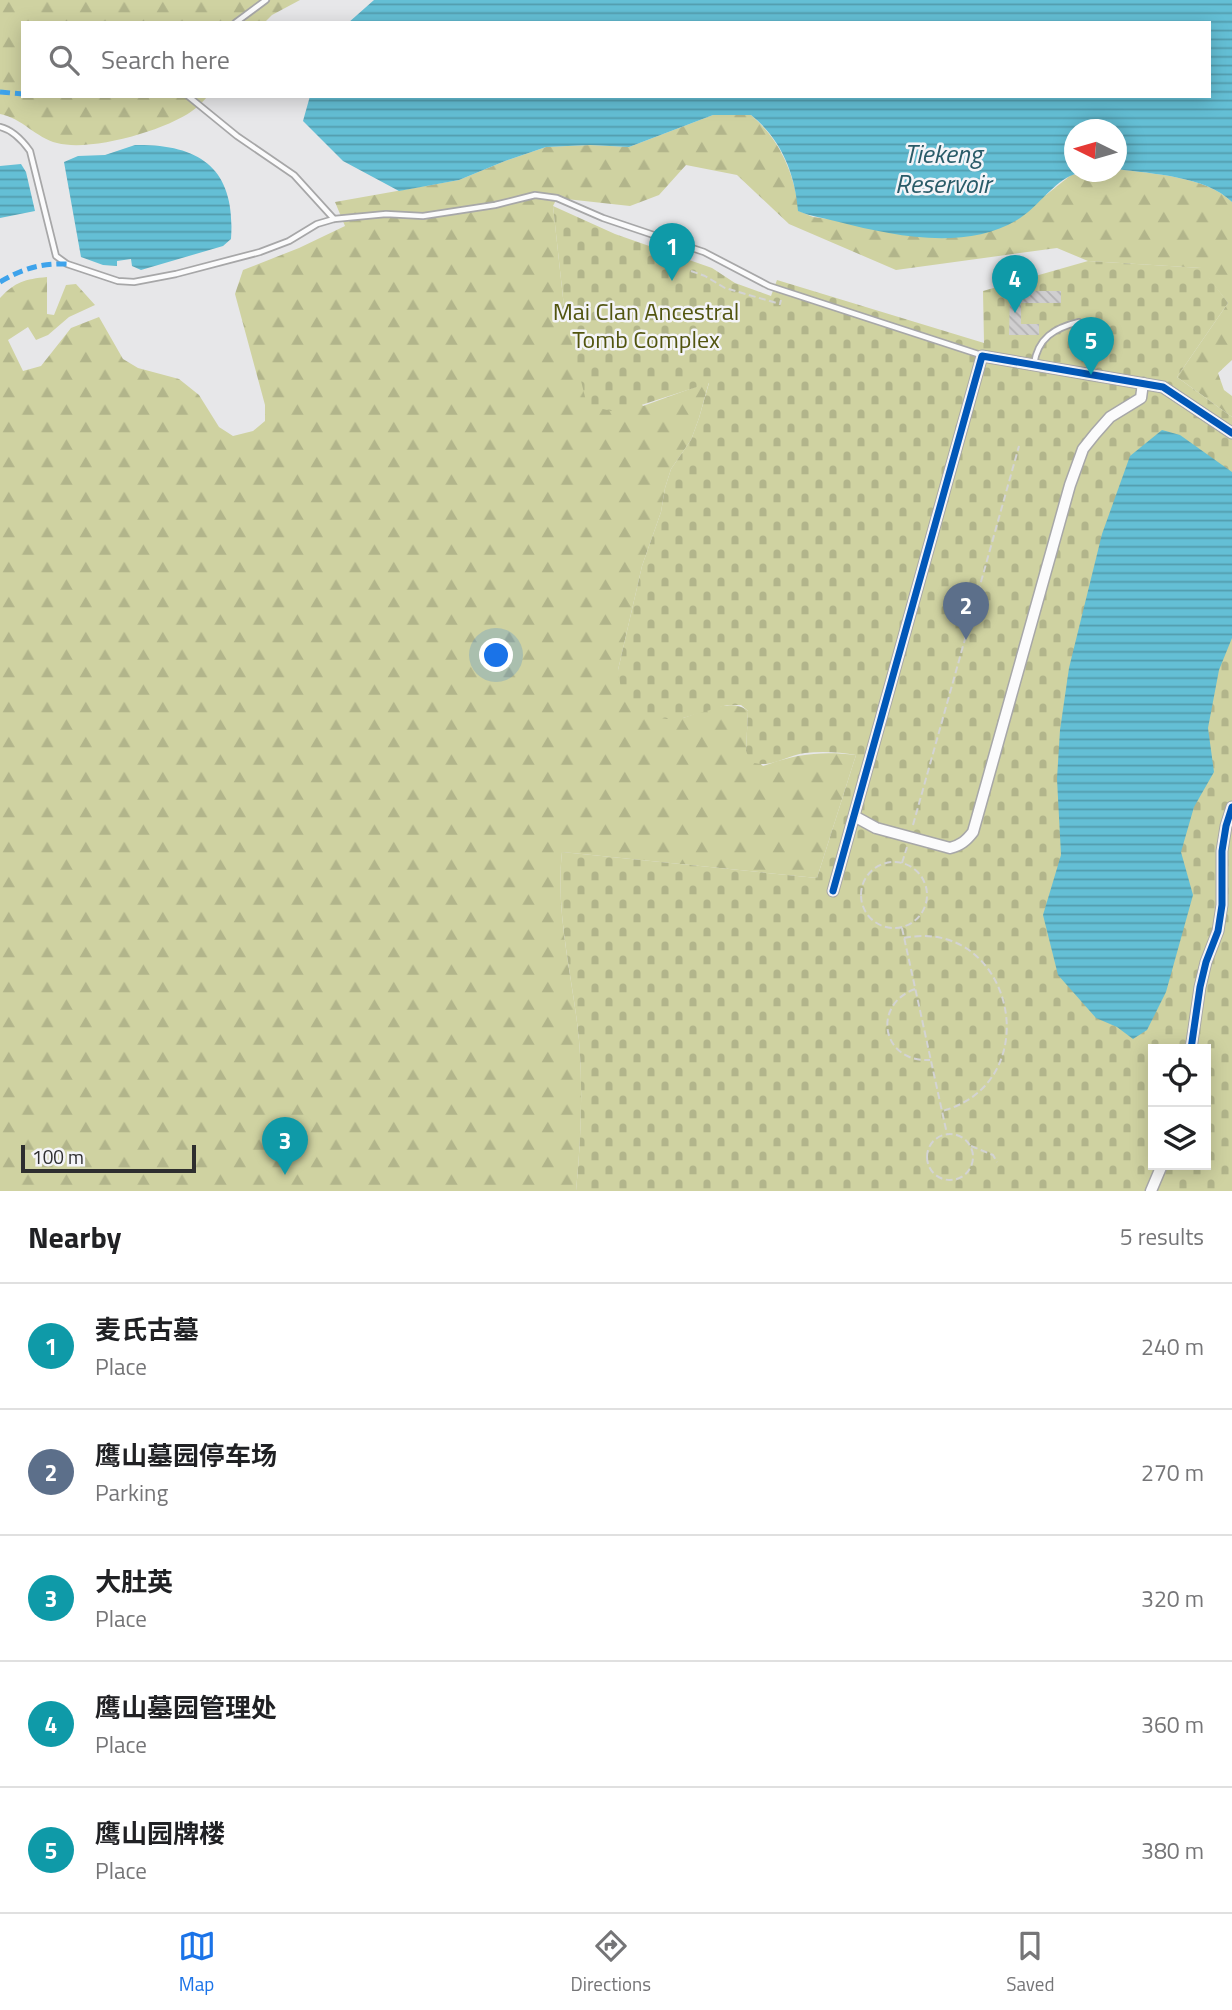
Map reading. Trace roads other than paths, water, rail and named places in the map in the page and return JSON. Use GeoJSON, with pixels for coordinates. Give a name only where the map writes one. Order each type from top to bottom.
{"type":"FeatureCollection","features":[{"type":"Feature","properties":{"kind":"street"},"geometry":{"type":"LineString","coordinates":[[833,891],[982,355],[1163,387],[1232,433]]}},
{"type":"Feature","properties":{"kind":"street"},"geometry":{"type":"LineString","coordinates":[[854,816],[876,828],[950,848],[967,840],[973,832],[1070,485],[1083,449],[1110,418],[1141,398],[1143,383]]}},
{"type":"Feature","properties":{"kind":"street"},"geometry":{"type":"LineString","coordinates":[[1192,1044],[1199,987],[1218,932],[1222,905],[1222,851],[1232,807]]}},
{"type":"Feature","properties":{"kind":"street"},"geometry":{"type":"LineString","coordinates":[[1151,1191],[1160,1170]]}},
{"type":"Feature","properties":{"kind":"lane"},"geometry":{"type":"LineString","coordinates":[[237,21],[266,0]]}},
{"type":"Feature","properties":{"kind":"lane"},"geometry":{"type":"LineString","coordinates":[[190,98],[237,136],[294,175],[334,219]]}},
{"type":"Feature","properties":{"kind":"lane"},"geometry":{"type":"LineString","coordinates":[[0,127],[8,129],[30,151],[57,256],[67,264],[118,281],[134,282],[176,274],[260,252],[289,241],[317,224],[334,219],[386,214],[424,216],[495,205],[535,195],[557,198],[603,218],[704,253],[769,286],[982,355]]}},
{"type":"Feature","properties":{"kind":"lane"},"geometry":{"type":"LineString","coordinates":[[1034,364],[1036,351],[1049,334],[1062,326],[1079,322]]}},
{"type":"Feature","properties":{"kind":"water","name":"Tiekeng Reservoir"},"geometry":{"type":"Polygon","coordinates":[[[374,0],[1232,0],[1232,202],[1221,193],[1193,181],[1127,170],[1127,119],[1064,119],[1064,179],[1017,220],[997,230],[952,238],[883,232],[798,211],[794,183],[785,158],[771,135],[751,115],[713,115],[629,147],[546,147],[459,180],[399,191],[343,161],[303,121],[309,98],[1211,98],[1211,21],[350,21],[374,0]]]}},
{"type":"Feature","properties":{"kind":"water"},"geometry":{"type":"Polygon","coordinates":[[[135,145],[179,149],[210,165],[220,178],[227,195],[231,215],[231,239],[223,246],[141,270],[132,266],[131,259],[117,261],[117,266],[103,265],[81,257],[64,162],[78,156],[105,155],[135,145]]]}},
{"type":"Feature","properties":{"kind":"water"},"geometry":{"type":"Polygon","coordinates":[[[21,164],[26,172],[35,211],[0,218],[0,166],[21,164]]]}},
{"type":"Feature","properties":{"kind":"water"},"geometry":{"type":"Polygon","coordinates":[[[1162,430],[1180,435],[1232,472],[1232,638],[1219,670],[1208,728],[1214,772],[1194,807],[1181,852],[1193,895],[1166,992],[1147,1030],[1133,1039],[1117,1027],[1096,1018],[1058,975],[1043,915],[1061,855],[1057,779],[1060,730],[1069,668],[1102,534],[1130,456],[1162,430]]]}},
{"type":"Feature","properties":{"kind":"place","name":"麦氏古墓"},"geometry":{"type":"Point","coordinates":[672,281]}},
{"type":"Feature","properties":{"kind":"place","name":"鹰山墓园管理处"},"geometry":{"type":"Point","coordinates":[1015,313]}},
{"type":"Feature","properties":{"kind":"place","name":"鹰山园牌楼"},"geometry":{"type":"Point","coordinates":[1091,375]}},
{"type":"Feature","properties":{"kind":"place","name":"鹰山墓园停车场"},"geometry":{"type":"Point","coordinates":[966,640]}},
{"type":"Feature","properties":{"kind":"place","name":"大肚英"},"geometry":{"type":"Point","coordinates":[285,1175]}},
{"type":"Feature","properties":{"kind":"park label","name":"Mai Clan Ancestral Tomb Complex"},"geometry":{"type":"Point","coordinates":[646,325]}}]}
